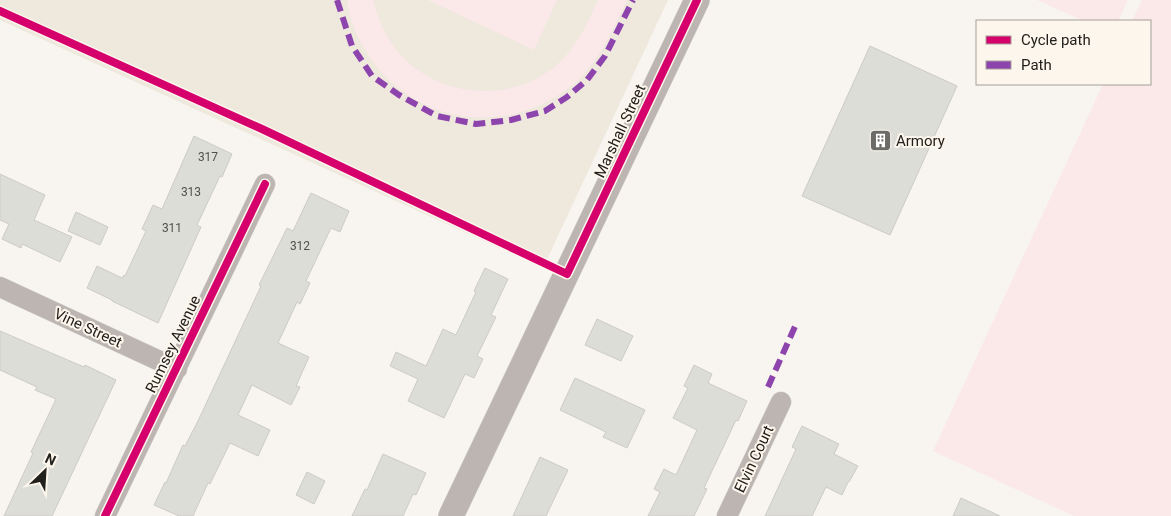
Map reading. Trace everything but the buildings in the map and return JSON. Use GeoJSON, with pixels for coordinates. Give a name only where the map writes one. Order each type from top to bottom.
{"type":"FeatureCollection","features":[{"type":"Feature","properties":{"kind":"street","name":"Marshall Street"},"geometry":{"type":"LineString","coordinates":[[451,516],[697,0]]}},
{"type":"Feature","properties":{"kind":"street","name":"Rumsey Avenue"},"geometry":{"type":"LineString","coordinates":[[105,516],[265,184]]}},
{"type":"Feature","properties":{"kind":"street","name":"Vine Street"},"geometry":{"type":"LineString","coordinates":[[0,287],[177,369]]}},
{"type":"Feature","properties":{"kind":"street","name":"Elvin Court"},"geometry":{"type":"LineString","coordinates":[[728,516],[781,402]]}},
{"type":"Feature","properties":{"kind":"shaded area"},"geometry":{"type":"Polygon","coordinates":[[[0,0],[668,0],[543,268],[0,20],[0,0]]]}},
{"type":"Feature","properties":{"kind":"shaded area"},"geometry":{"type":"Polygon","coordinates":[[[347,0],[373,0],[391,43],[410,64],[428,77],[448,85],[469,90],[491,91],[512,88],[533,80],[552,69],[573,46],[584,29],[598,0],[627,0],[595,61],[577,81],[566,90],[540,105],[513,114],[486,118],[458,115],[432,108],[407,95],[385,76],[367,53],[354,28],[347,0]]]}},
{"type":"Feature","properties":{"kind":"shaded area"},"geometry":{"type":"Polygon","coordinates":[[[428,0],[557,0],[534,50],[428,0]]]}},
{"type":"Feature","properties":{"kind":"shaded area"},"geometry":{"type":"Polygon","coordinates":[[[1037,0],[1128,0],[1118,20],[1082,20],[1037,0]]]}},
{"type":"Feature","properties":{"kind":"shaded area"},"geometry":{"type":"Polygon","coordinates":[[[1142,0],[1171,0],[1171,516],[1074,516],[933,451],[1103,85],[1151,85],[1151,20],[1132,20],[1142,0]]]}},
{"type":"Feature","properties":{"kind":"marked path"},"geometry":{"type":"LineString","coordinates":[[337,0],[352,46],[372,76],[399,95],[437,116],[476,124],[511,120],[545,111],[567,97],[587,80],[605,56],[633,0]]}},
{"type":"Feature","properties":{"kind":"marked path"},"geometry":{"type":"LineString","coordinates":[[768,387],[797,322]]}},
{"type":"Feature","properties":{"kind":"cycle path"},"geometry":{"type":"LineString","coordinates":[[0,11],[262,129],[567,274],[697,0]]}},
{"type":"Feature","properties":{"kind":"cycle path"},"geometry":{"type":"LineString","coordinates":[[105,516],[265,184]]}},
{"type":"Feature","properties":{"kind":"place","name":"Armory"},"geometry":{"type":"Point","coordinates":[880,141]}}]}
